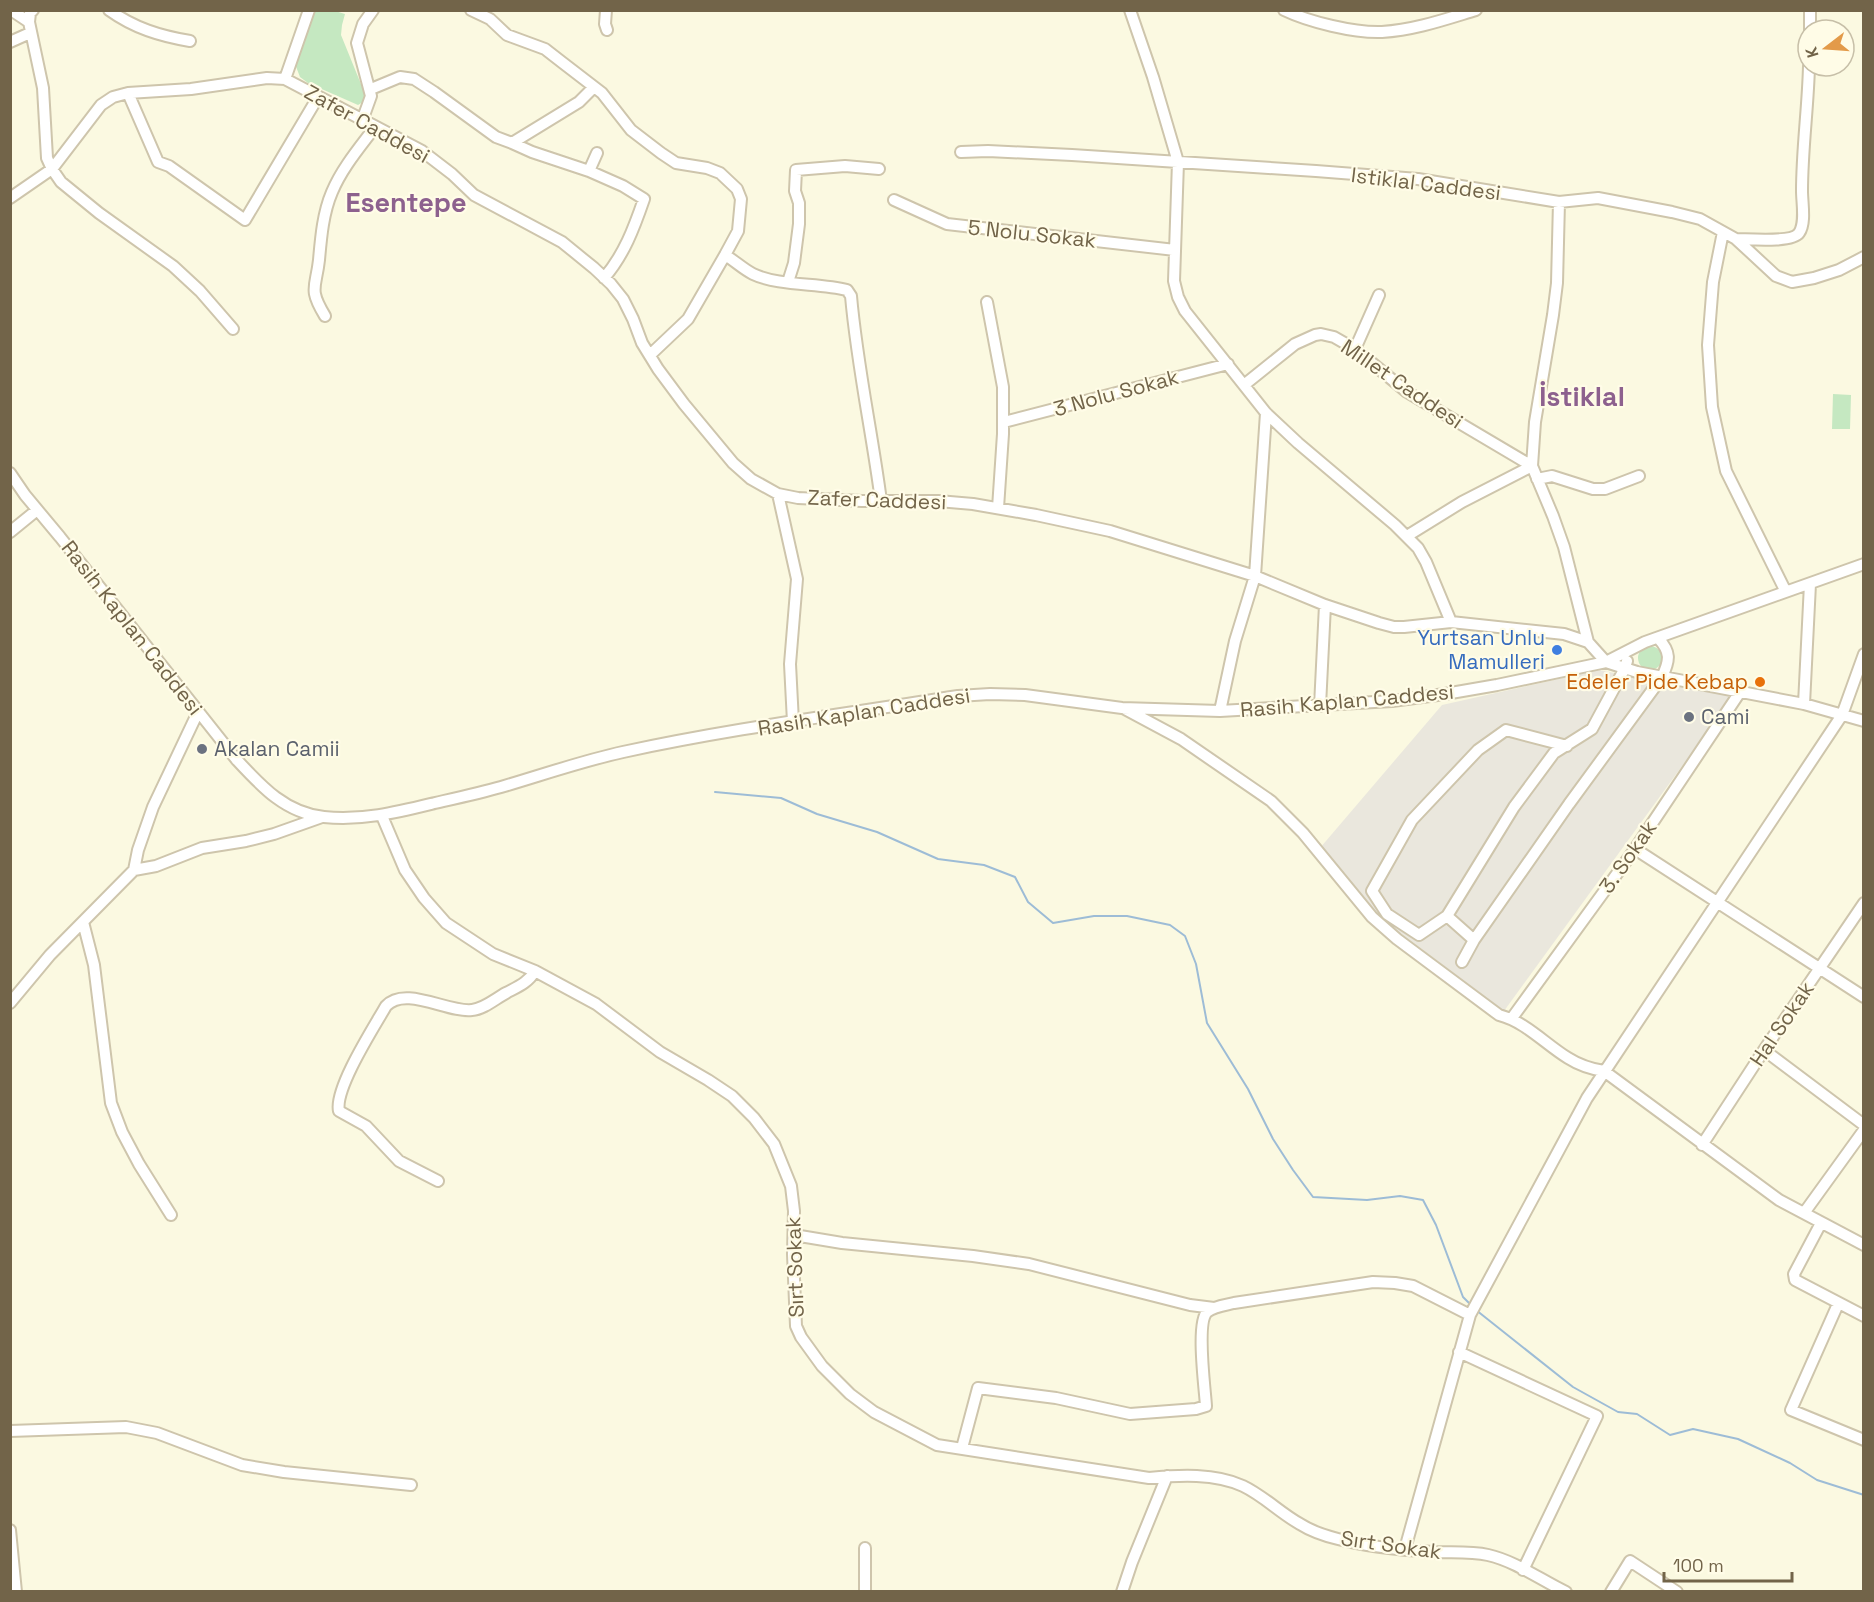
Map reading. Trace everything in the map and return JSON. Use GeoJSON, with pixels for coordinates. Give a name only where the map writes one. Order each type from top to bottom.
{"type":"FeatureCollection","features":[{"type":"Feature","properties":{"kind":"street"},"geometry":{"type":"LineString","coordinates":[[11,10],[29,28]]}},
{"type":"Feature","properties":{"kind":"street"},"geometry":{"type":"LineString","coordinates":[[33,10],[30,13],[29,28],[43,88],[47,159],[52,169],[61,182],[99,213],[173,266],[200,291],[233,329]]}},
{"type":"Feature","properties":{"kind":"street"},"geometry":{"type":"LineString","coordinates":[[109,10],[138,28],[190,41]]}},
{"type":"Feature","properties":{"kind":"street"},"geometry":{"type":"LineString","coordinates":[[10,198],[52,169],[101,105],[113,97],[128,93],[191,89],[267,78],[285,79],[309,10]]}},
{"type":"Feature","properties":{"kind":"street"},"geometry":{"type":"LineString","coordinates":[[362,121],[371,96],[371,89],[357,43],[363,24],[373,10]]}},
{"type":"Feature","properties":{"kind":"street"},"geometry":{"type":"LineString","coordinates":[[471,10],[490,19],[507,36],[545,49],[602,93],[632,130],[661,153],[676,163],[707,168],[720,173],[737,189],[741,199],[738,231],[688,319],[650,355]]}},
{"type":"Feature","properties":{"kind":"street"},"geometry":{"type":"LineString","coordinates":[[606,10],[605,24],[608,30]]}},
{"type":"Feature","properties":{"kind":"street"},"geometry":{"type":"LineString","coordinates":[[1130,10],[1178,162],[1174,281],[1185,311],[1266,413],[1418,548],[1451,622]]}},
{"type":"Feature","properties":{"kind":"street"},"geometry":{"type":"LineString","coordinates":[[1284,10],[1303,19],[1343,28],[1381,32],[1422,26],[1476,10]]}},
{"type":"Feature","properties":{"kind":"street"},"geometry":{"type":"LineString","coordinates":[[10,42],[29,28]]}},
{"type":"Feature","properties":{"kind":"street"},"geometry":{"type":"LineString","coordinates":[[371,89],[400,77],[414,79],[496,137],[589,171],[623,186],[644,200],[635,226],[616,264],[604,278]]}},
{"type":"Feature","properties":{"kind":"street"},"geometry":{"type":"LineString","coordinates":[[1736,239],[1781,239],[1794,237],[1799,233],[1802,222],[1802,157],[1808,78]]}},
{"type":"Feature","properties":{"kind":"street","name":"Zafer Caddesi"},"geometry":{"type":"LineString","coordinates":[[285,79],[422,151],[452,174],[474,195],[562,242],[604,278],[622,299],[650,355],[684,404],[734,463],[751,478],[778,494],[798,498],[938,501],[998,508],[1110,531],[1255,576],[1325,605],[1394,627],[1451,622],[1563,634],[1588,642]]}},
{"type":"Feature","properties":{"kind":"street"},"geometry":{"type":"LineString","coordinates":[[512,143],[579,102],[594,87]]}},
{"type":"Feature","properties":{"kind":"street"},"geometry":{"type":"LineString","coordinates":[[128,93],[158,162],[169,166],[244,220],[318,97]]}},
{"type":"Feature","properties":{"kind":"street"},"geometry":{"type":"LineString","coordinates":[[325,316],[316,302],[313,285],[319,266],[322,229],[332,192],[349,162],[375,127]]}},
{"type":"Feature","properties":{"kind":"street","name":"Istiklal Caddesi"},"geometry":{"type":"LineString","coordinates":[[961,152],[1009,152],[1418,179],[1559,202],[1598,198],[1700,219],[1736,239],[1776,276],[1792,282],[1839,270],[1863,257]]}},
{"type":"Feature","properties":{"kind":"street"},"geometry":{"type":"LineString","coordinates":[[589,171],[597,153]]}},
{"type":"Feature","properties":{"kind":"street"},"geometry":{"type":"LineString","coordinates":[[788,282],[794,263],[799,224],[799,203],[795,191],[796,170],[845,166],[879,168]]}},
{"type":"Feature","properties":{"kind":"street","name":"5 Nolu Sokak"},"geometry":{"type":"LineString","coordinates":[[894,200],[947,224],[1175,249]]}},
{"type":"Feature","properties":{"kind":"street"},"geometry":{"type":"LineString","coordinates":[[1559,202],[1557,283],[1535,422],[1532,466],[1564,547],[1588,642],[1606,662],[1625,668],[1804,704],[1863,721]]}},
{"type":"Feature","properties":{"kind":"street"},"geometry":{"type":"LineString","coordinates":[[1723,232],[1713,282],[1708,345],[1712,407],[1726,471],[1785,590]]}},
{"type":"Feature","properties":{"kind":"street"},"geometry":{"type":"LineString","coordinates":[[725,255],[754,274],[788,282],[833,286],[847,290],[851,296],[862,384],[881,501]]}},
{"type":"Feature","properties":{"kind":"street"},"geometry":{"type":"LineString","coordinates":[[1355,349],[1379,295]]}},
{"type":"Feature","properties":{"kind":"street"},"geometry":{"type":"LineString","coordinates":[[987,302],[1003,387],[1004,422],[998,508]]}},
{"type":"Feature","properties":{"kind":"street","name":"Millet Caddesi"},"geometry":{"type":"LineString","coordinates":[[1244,386],[1294,344],[1315,335],[1334,337],[1355,349],[1407,392],[1532,466]]}},
{"type":"Feature","properties":{"kind":"street","name":"3 Nolu Sokak"},"geometry":{"type":"LineString","coordinates":[[1004,422],[1228,364]]}},
{"type":"Feature","properties":{"kind":"street"},"geometry":{"type":"LineString","coordinates":[[1220,711],[1235,641],[1255,576],[1266,413]]}},
{"type":"Feature","properties":{"kind":"street"},"geometry":{"type":"LineString","coordinates":[[1407,536],[1462,502],[1532,466]]}},
{"type":"Feature","properties":{"kind":"street","name":"Rasih Kaplan Caddesi"},"geometry":{"type":"LineString","coordinates":[[10,473],[25,495],[236,759],[264,789],[291,809],[322,817],[382,816],[501,787],[623,752],[958,696],[1025,695],[1122,708],[1220,711],[1392,701],[1445,694],[1606,662],[1658,638],[1785,590],[1810,584],[1863,564]]}},
{"type":"Feature","properties":{"kind":"street"},"geometry":{"type":"LineString","coordinates":[[1537,479],[1552,476],[1593,489],[1605,489],[1639,476]]}},
{"type":"Feature","properties":{"kind":"street"},"geometry":{"type":"LineString","coordinates":[[778,494],[797,579],[790,664],[793,722]]}},
{"type":"Feature","properties":{"kind":"street"},"geometry":{"type":"LineString","coordinates":[[10,532],[37,510]]}},
{"type":"Feature","properties":{"kind":"street"},"geometry":{"type":"LineString","coordinates":[[1804,704],[1810,584]]}},
{"type":"Feature","properties":{"kind":"street"},"geometry":{"type":"LineString","coordinates":[[1320,706],[1325,605]]}},
{"type":"Feature","properties":{"kind":"street"},"geometry":{"type":"LineString","coordinates":[[1462,962],[1474,940],[1569,804],[1662,677],[1668,665],[1668,656],[1666,647],[1658,638]]}},
{"type":"Feature","properties":{"kind":"street"},"geometry":{"type":"LineString","coordinates":[[1567,746],[1506,730],[1478,750],[1412,820],[1372,891],[1387,914],[1419,935],[1447,916],[1514,807],[1554,753],[1567,746],[1592,729],[1625,668],[1627,658],[1633,648]]}},
{"type":"Feature","properties":{"kind":"street"},"geometry":{"type":"LineString","coordinates":[[1405,1549],[1470,1315],[1587,1098],[1842,715],[1863,654]]}},
{"type":"Feature","properties":{"kind":"street","name":"3. Sokak"},"geometry":{"type":"LineString","coordinates":[[1512,1018],[1635,849],[1740,692]]}},
{"type":"Feature","properties":{"kind":"street"},"geometry":{"type":"LineString","coordinates":[[1122,708],[1180,740],[1271,801],[1303,833],[1372,918],[1499,1015],[1512,1018],[1568,1059],[1588,1068],[1604,1071],[1779,1200],[1863,1245]]}},
{"type":"Feature","properties":{"kind":"street"},"geometry":{"type":"LineString","coordinates":[[10,1003],[50,955],[134,870],[138,850],[153,807],[198,712]]}},
{"type":"Feature","properties":{"kind":"street","name":"Sırt Sokak"},"geometry":{"type":"LineString","coordinates":[[382,816],[405,870],[424,898],[446,923],[493,954],[535,971],[596,1004],[660,1052],[732,1096],[754,1118],[774,1144],[791,1186],[794,1211],[792,1254],[796,1326],[801,1337],[822,1366],[850,1394],[874,1412],[937,1445],[1149,1478],[1209,1477],[1233,1482],[1245,1487],[1301,1525],[1337,1539],[1405,1549],[1488,1555],[1566,1592]]}},
{"type":"Feature","properties":{"kind":"street"},"geometry":{"type":"LineString","coordinates":[[134,870],[156,866],[202,848],[274,834],[322,817]]}},
{"type":"Feature","properties":{"kind":"street"},"geometry":{"type":"LineString","coordinates":[[1635,849],[1863,997]]}},
{"type":"Feature","properties":{"kind":"street","name":"Hal Sokak"},"geometry":{"type":"LineString","coordinates":[[1702,1145],[1863,903]]}},
{"type":"Feature","properties":{"kind":"street"},"geometry":{"type":"LineString","coordinates":[[1447,916],[1474,940]]}},
{"type":"Feature","properties":{"kind":"street"},"geometry":{"type":"LineString","coordinates":[[82,922],[94,964],[111,1103],[122,1132],[139,1164],[171,1215]]}},
{"type":"Feature","properties":{"kind":"street"},"geometry":{"type":"LineString","coordinates":[[438,1181],[405,1165],[394,1157],[366,1126],[339,1111],[338,1104],[347,1076],[386,1006],[393,1001],[401,998],[474,1010],[523,984],[535,971]]}},
{"type":"Feature","properties":{"kind":"street"},"geometry":{"type":"LineString","coordinates":[[1764,1050],[1863,1125]]}},
{"type":"Feature","properties":{"kind":"street"},"geometry":{"type":"LineString","coordinates":[[1804,1213],[1863,1130]]}},
{"type":"Feature","properties":{"kind":"street"},"geometry":{"type":"LineString","coordinates":[[1821,1223],[1794,1274],[1796,1280],[1863,1316]]}},
{"type":"Feature","properties":{"kind":"street"},"geometry":{"type":"LineString","coordinates":[[794,1235],[842,1243],[974,1256],[1029,1264],[1160,1298],[1214,1308]]}},
{"type":"Feature","properties":{"kind":"street"},"geometry":{"type":"LineString","coordinates":[[962,1448],[978,1388],[1056,1398],[1130,1413],[1196,1409],[1206,1406],[1201,1335],[1206,1312],[1214,1308],[1373,1282],[1413,1286],[1470,1315]]}},
{"type":"Feature","properties":{"kind":"street"},"geometry":{"type":"LineString","coordinates":[[1838,1304],[1791,1410],[1863,1440]]}},
{"type":"Feature","properties":{"kind":"street"},"geometry":{"type":"LineString","coordinates":[[1459,1352],[1597,1416],[1523,1570]]}},
{"type":"Feature","properties":{"kind":"street"},"geometry":{"type":"LineString","coordinates":[[10,1431],[126,1427],[157,1433],[242,1465],[284,1472],[411,1485]]}},
{"type":"Feature","properties":{"kind":"street"},"geometry":{"type":"LineString","coordinates":[[1122,1592],[1167,1476]]}},
{"type":"Feature","properties":{"kind":"street"},"geometry":{"type":"LineString","coordinates":[[10,1530],[16,1592]]}},
{"type":"Feature","properties":{"kind":"street"},"geometry":{"type":"LineString","coordinates":[[865,1548],[866,1592]]}},
{"type":"Feature","properties":{"kind":"street"},"geometry":{"type":"LineString","coordinates":[[1611,1592],[1630,1561],[1677,1592]]}},
{"type":"Feature","properties":{"kind":"shaded area"},"geometry":{"type":"Polygon","coordinates":[[[1599,670],[1733,696],[1504,1011],[1374,913],[1320,848],[1442,705],[1599,670]]]}},
{"type":"Feature","properties":{"kind":"green space"},"geometry":{"type":"Polygon","coordinates":[[[315,11],[335,11],[345,14],[341,35],[365,94],[363,102],[358,105],[308,83],[300,77],[295,64],[315,11]]]}},
{"type":"Feature","properties":{"kind":"green space"},"geometry":{"type":"Polygon","coordinates":[[[1833,394],[1851,395],[1850,429],[1832,429],[1833,394]]]}},
{"type":"Feature","properties":{"kind":"green space"},"geometry":{"type":"Polygon","coordinates":[[[1650,646],[1659,649],[1662,658],[1659,667],[1650,670],[1641,667],[1638,658],[1641,649],[1650,646]]]}},
{"type":"Feature","properties":{"kind":"waterway"},"geometry":{"type":"LineString","coordinates":[[715,792],[781,798],[817,814],[877,832],[938,859],[984,865],[1015,877],[1028,902],[1053,923],[1094,916],[1127,916],[1170,925],[1185,936],[1196,964],[1207,1023],[1248,1089],[1273,1139],[1313,1197],[1367,1200],[1400,1196],[1423,1200],[1436,1225],[1463,1297],[1472,1306]]}},
{"type":"Feature","properties":{"kind":"waterway"},"geometry":{"type":"LineString","coordinates":[[1476,1310],[1573,1387],[1618,1412],[1637,1414],[1670,1435],[1693,1429],[1738,1439],[1790,1463],[1817,1480],[1864,1495]]}},
{"type":"Feature","properties":{"kind":"place","name":"Yurtsan Unlu Mamulleri"},"geometry":{"type":"Point","coordinates":[1557,650]}},
{"type":"Feature","properties":{"kind":"place","name":"Edeler Pide Kebap"},"geometry":{"type":"Point","coordinates":[1760,682]}},
{"type":"Feature","properties":{"kind":"place","name":"Cami"},"geometry":{"type":"Point","coordinates":[1689,717]}},
{"type":"Feature","properties":{"kind":"place","name":"Akalan Camii"},"geometry":{"type":"Point","coordinates":[202,749]}},
{"type":"Feature","properties":{"kind":"district","name":"Esentepe"},"geometry":{"type":"Point","coordinates":[406,203]}},
{"type":"Feature","properties":{"kind":"district","name":"İstiklal"},"geometry":{"type":"Point","coordinates":[1582,397]}}]}
